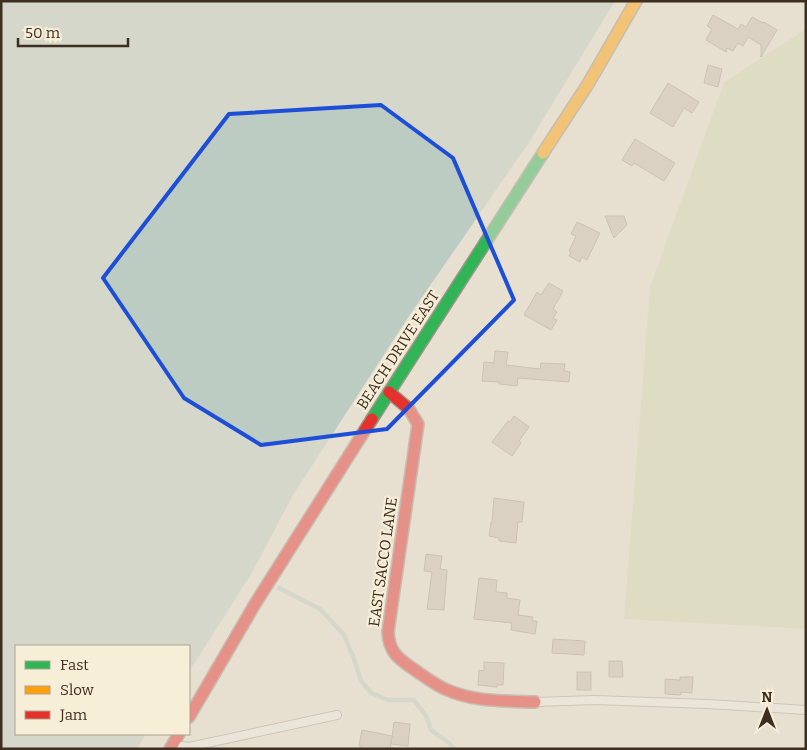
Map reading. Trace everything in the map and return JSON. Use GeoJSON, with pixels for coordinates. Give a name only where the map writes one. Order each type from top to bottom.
{"type":"FeatureCollection","features":[{"type":"Feature","properties":{"kind":"main road","name":"BEACH DRIVE EAST"},"geometry":{"type":"LineString","coordinates":[[190,715],[255,604],[588,84],[636,1]]}},
{"type":"Feature","properties":{"kind":"main road","name":"EAST SACCO LANE"},"geometry":{"type":"LineString","coordinates":[[389,392],[409,409],[418,424],[388,642],[400,660],[445,690],[456,694],[494,700],[535,702]]}},
{"type":"Feature","properties":{"kind":"main road"},"geometry":{"type":"LineString","coordinates":[[171,747],[178,735]]}},
{"type":"Feature","properties":{"kind":"lane"},"geometry":{"type":"LineString","coordinates":[[535,702],[594,700],[806,710]]}},
{"type":"Feature","properties":{"kind":"lane"},"geometry":{"type":"LineString","coordinates":[[171,747],[189,747],[337,715]]}},
{"type":"Feature","properties":{"kind":"highlighted area"},"geometry":{"type":"Polygon","coordinates":[[[381,105],[453,158],[514,300],[387,429],[261,445],[184,398],[103,278],[229,114],[381,105]]]}},
{"type":"Feature","properties":{"kind":"green space"},"geometry":{"type":"Polygon","coordinates":[[[806,29],[806,629],[624,619],[650,287],[724,82],[806,29]]]}},
{"type":"Feature","properties":{"kind":"shaded area"},"geometry":{"type":"Polygon","coordinates":[[[1,1],[615,1],[528,144],[407,319],[293,495],[253,571],[190,670],[190,645],[15,645],[15,735],[145,735],[137,749],[1,749],[1,1]]]}},
{"type":"Feature","properties":{"kind":"building"},"geometry":{"type":"Polygon","coordinates":[[[713,15],[738,29],[741,24],[746,27],[752,17],[777,30],[761,57],[761,45],[748,37],[743,46],[738,43],[733,51],[727,48],[726,52],[706,40],[712,29],[707,26],[713,15]]]}},
{"type":"Feature","properties":{"kind":"building"},"geometry":{"type":"Polygon","coordinates":[[[708,65],[722,69],[718,87],[704,83],[708,65]]]}},
{"type":"Feature","properties":{"kind":"building"},"geometry":{"type":"Polygon","coordinates":[[[668,83],[699,102],[692,113],[684,108],[673,127],[650,113],[668,83]]]}},
{"type":"Feature","properties":{"kind":"building"},"geometry":{"type":"Polygon","coordinates":[[[635,139],[675,163],[664,181],[634,163],[632,166],[622,160],[635,139]]]}},
{"type":"Feature","properties":{"kind":"building"},"geometry":{"type":"Polygon","coordinates":[[[605,216],[624,216],[627,225],[614,238],[605,216]]]}},
{"type":"Feature","properties":{"kind":"building"},"geometry":{"type":"Polygon","coordinates":[[[577,222],[600,233],[587,260],[582,257],[580,262],[569,256],[571,252],[569,251],[576,236],[571,234],[577,222]]]}},
{"type":"Feature","properties":{"kind":"building"},"geometry":{"type":"Polygon","coordinates":[[[549,283],[563,291],[553,309],[557,312],[553,318],[557,320],[551,330],[524,315],[537,292],[541,295],[549,283]]]}},
{"type":"Feature","properties":{"kind":"building"},"geometry":{"type":"Polygon","coordinates":[[[495,351],[508,352],[506,365],[540,369],[541,363],[565,364],[564,371],[570,372],[569,382],[518,378],[517,386],[482,381],[484,362],[494,363],[495,351]]]}},
{"type":"Feature","properties":{"kind":"building"},"geometry":{"type":"Polygon","coordinates":[[[514,416],[529,427],[519,441],[521,443],[512,456],[492,442],[514,416]]]}},
{"type":"Feature","properties":{"kind":"building"},"geometry":{"type":"Polygon","coordinates":[[[494,498],[524,502],[522,522],[518,522],[516,543],[499,541],[499,538],[489,536],[494,498]]]}},
{"type":"Feature","properties":{"kind":"building"},"geometry":{"type":"Polygon","coordinates":[[[426,554],[442,556],[440,569],[447,570],[444,610],[427,609],[432,572],[424,571],[426,554]]]}},
{"type":"Feature","properties":{"kind":"building"},"geometry":{"type":"Polygon","coordinates":[[[479,578],[497,580],[496,592],[507,593],[507,598],[520,600],[518,615],[533,617],[532,621],[537,621],[535,634],[511,630],[512,623],[474,619],[479,578]]]}},
{"type":"Feature","properties":{"kind":"building"},"geometry":{"type":"Polygon","coordinates":[[[553,639],[585,641],[584,655],[552,653],[553,639]]]}},
{"type":"Feature","properties":{"kind":"building"},"geometry":{"type":"Polygon","coordinates":[[[609,661],[622,661],[623,677],[609,677],[609,661]]]}},
{"type":"Feature","properties":{"kind":"building"},"geometry":{"type":"Polygon","coordinates":[[[484,662],[504,663],[503,685],[497,685],[497,687],[478,685],[479,670],[484,671],[484,662]]]}},
{"type":"Feature","properties":{"kind":"building"},"geometry":{"type":"Polygon","coordinates":[[[577,672],[591,672],[591,690],[577,690],[577,672]]]}},
{"type":"Feature","properties":{"kind":"building"},"geometry":{"type":"Polygon","coordinates":[[[680,677],[693,677],[692,693],[681,692],[681,695],[665,694],[665,679],[680,680],[680,677]]]}},
{"type":"Feature","properties":{"kind":"building"},"geometry":{"type":"Polygon","coordinates":[[[394,722],[410,724],[408,746],[391,744],[394,722]]]}},
{"type":"Feature","properties":{"kind":"building"},"geometry":{"type":"Polygon","coordinates":[[[362,730],[392,736],[390,749],[361,749],[362,746],[359,746],[362,730]]]}},
{"type":"Feature","properties":{"kind":"waterway"},"geometry":{"type":"LineString","coordinates":[[279,588],[320,609],[344,635],[361,681],[371,693],[388,700],[414,700],[426,716],[431,730],[454,749]]}},
{"type":"Feature","properties":{"kind":"traffic: fast"},"geometry":{"type":"LineString","coordinates":[[372,419],[543,153]]}},
{"type":"Feature","properties":{"kind":"traffic: slow"},"geometry":{"type":"LineString","coordinates":[[543,153],[588,84],[636,1]]}},
{"type":"Feature","properties":{"kind":"traffic: jam"},"geometry":{"type":"LineString","coordinates":[[389,392],[409,409],[418,424],[388,632],[390,645],[400,659],[426,678],[456,693],[478,699],[535,702]]}},
{"type":"Feature","properties":{"kind":"traffic: jam"},"geometry":{"type":"LineString","coordinates":[[190,715],[255,604],[372,419]]}},
{"type":"Feature","properties":{"kind":"traffic: jam"},"geometry":{"type":"LineString","coordinates":[[170,749],[178,735]]}}]}
